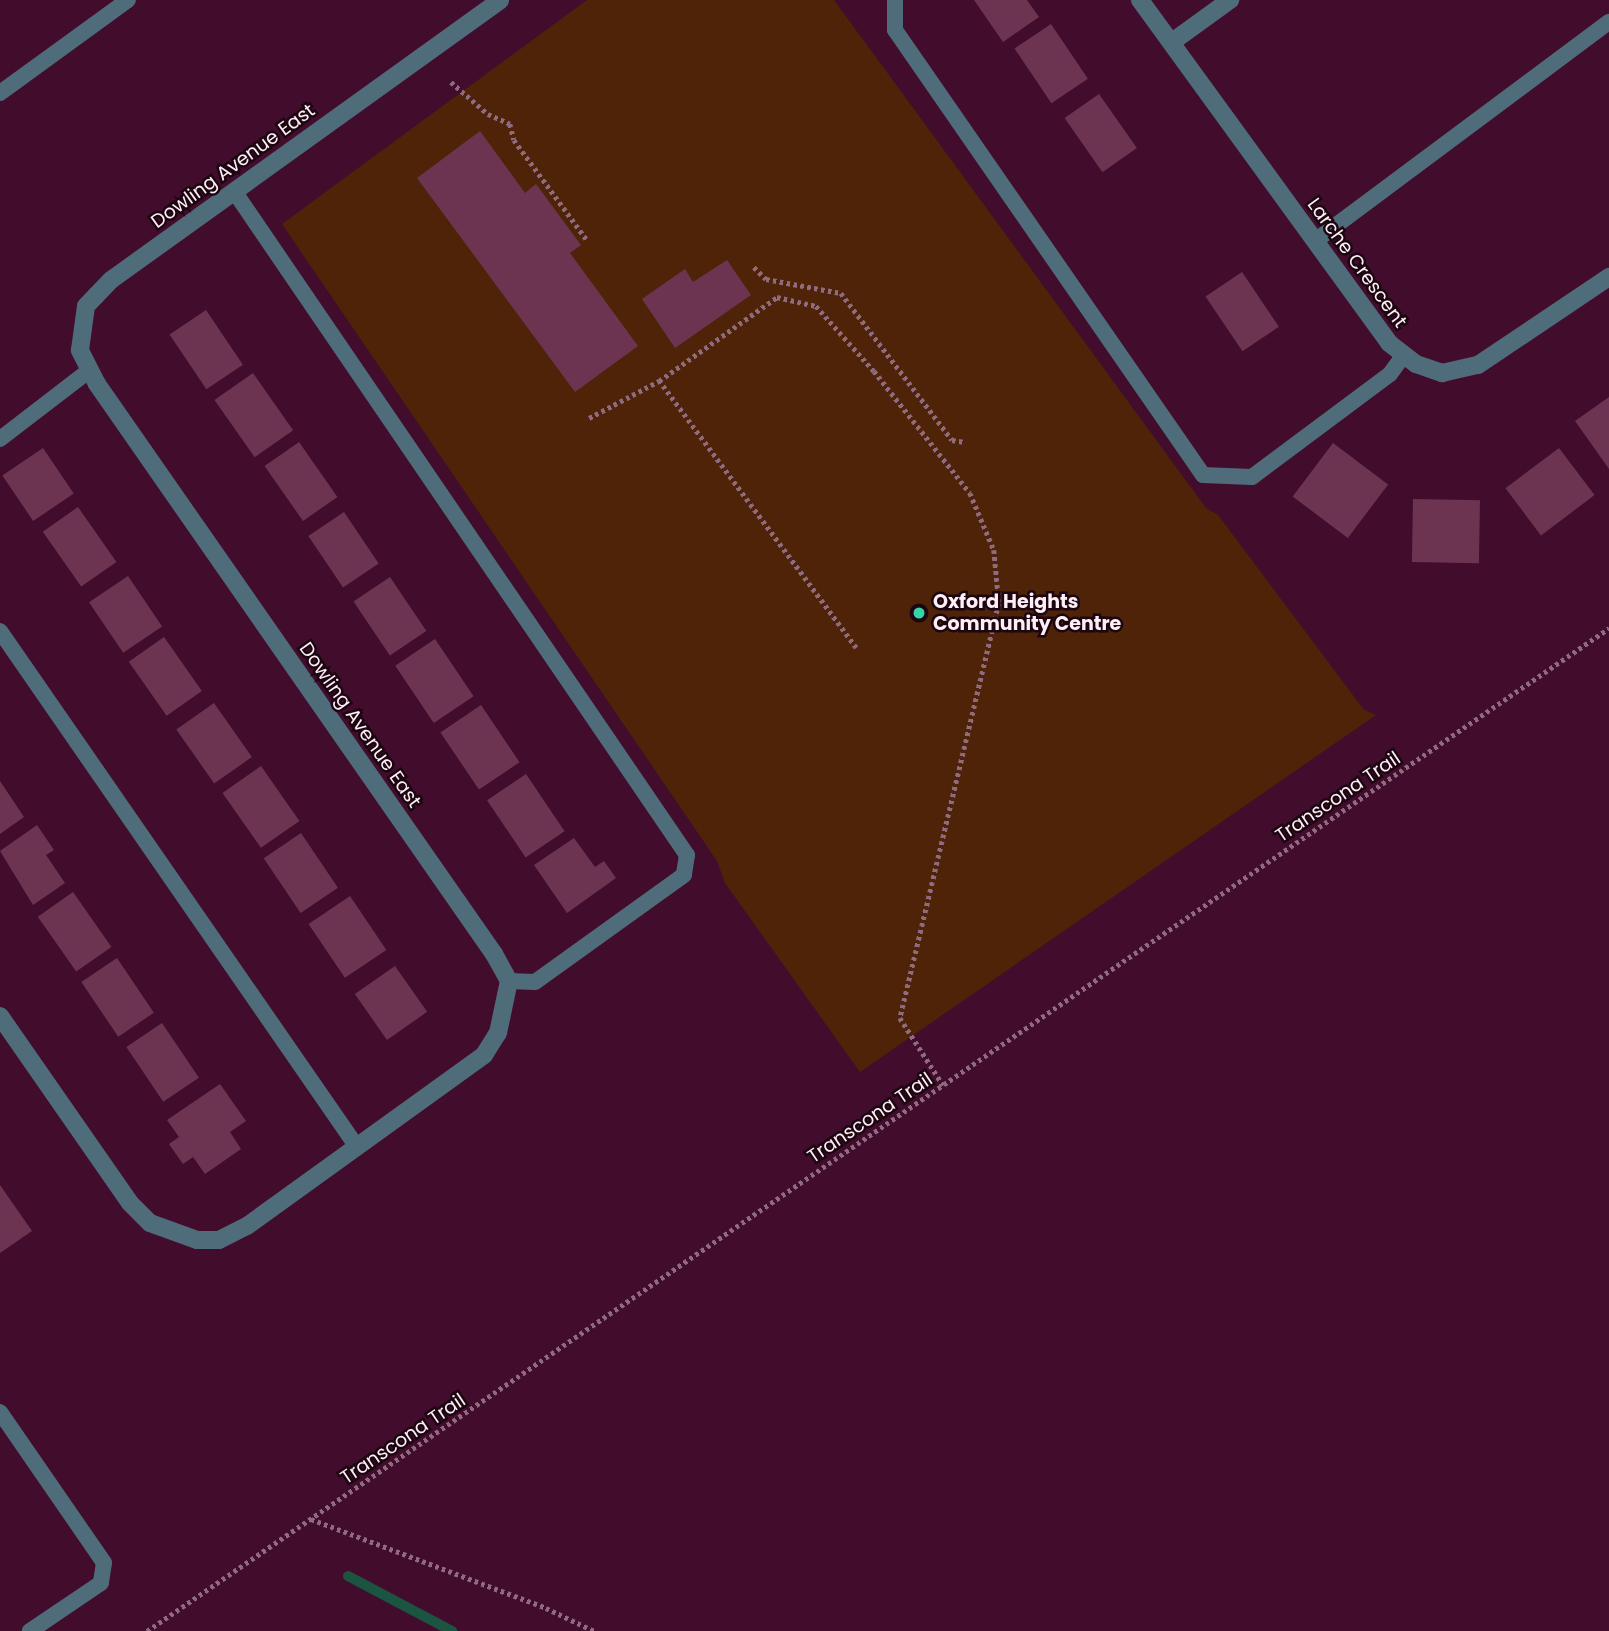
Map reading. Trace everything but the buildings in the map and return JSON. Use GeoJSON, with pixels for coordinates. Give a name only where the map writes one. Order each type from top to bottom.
{"type":"FeatureCollection","features":[{"type":"Feature","properties":{"kind":"street","name":"Dowling Avenue East"},"geometry":{"type":"LineString","coordinates":[[499,0],[111,280],[86,306],[80,350],[90,370],[509,981]]}},
{"type":"Feature","properties":{"kind":"street","name":"Larche Crescent"},"geometry":{"type":"LineString","coordinates":[[1140,0],[1389,343],[1416,364],[1442,373],[1478,365],[1609,277]]}},
{"type":"Feature","properties":{"kind":"street"},"geometry":{"type":"LineString","coordinates":[[1172,42],[1230,0]]}},
{"type":"Feature","properties":{"kind":"street"},"geometry":{"type":"LineString","coordinates":[[0,1016],[130,1203],[150,1223],[172,1233],[219,1240],[247,1226],[484,1055],[498,1033],[509,981]]}},
{"type":"Feature","properties":{"kind":"lane"},"geometry":{"type":"LineString","coordinates":[[0,93],[128,0]]}},
{"type":"Feature","properties":{"kind":"lane"},"geometry":{"type":"LineString","coordinates":[[895,0],[895,30],[1203,475],[1252,477],[1390,374],[1404,355]]}},
{"type":"Feature","properties":{"kind":"lane"},"geometry":{"type":"LineString","coordinates":[[1315,241],[1609,22]]}},
{"type":"Feature","properties":{"kind":"lane"},"geometry":{"type":"LineString","coordinates":[[234,191],[687,855],[684,875],[535,982],[509,981]]}},
{"type":"Feature","properties":{"kind":"lane"},"geometry":{"type":"LineString","coordinates":[[0,439],[90,370]]}},
{"type":"Feature","properties":{"kind":"lane"},"geometry":{"type":"LineString","coordinates":[[0,631],[357,1147]]}},
{"type":"Feature","properties":{"kind":"lane"},"geometry":{"type":"LineString","coordinates":[[0,1412],[104,1563],[101,1583],[30,1631]]}},
{"type":"Feature","properties":{"kind":"path"},"geometry":{"type":"LineString","coordinates":[[451,82],[488,114],[510,124],[514,140],[587,240]]}},
{"type":"Feature","properties":{"kind":"path"},"geometry":{"type":"LineString","coordinates":[[754,267],[766,279],[841,293],[952,440],[965,442]]}},
{"type":"Feature","properties":{"kind":"path"},"geometry":{"type":"LineString","coordinates":[[589,418],[659,381],[777,297],[817,306],[970,493],[994,550],[999,603],[900,1018],[943,1085]]}},
{"type":"Feature","properties":{"kind":"path"},"geometry":{"type":"LineString","coordinates":[[659,381],[856,648]]}},
{"type":"Feature","properties":{"kind":"path","name":"Transcona Trail"},"geometry":{"type":"LineString","coordinates":[[147,1631],[1609,628]]}},
{"type":"Feature","properties":{"kind":"path"},"geometry":{"type":"LineString","coordinates":[[310,1519],[546,1608],[594,1631]]}},
{"type":"Feature","properties":{"kind":"shaded area","name":"Oxford Heights Community Centre"},"geometry":{"type":"Polygon","coordinates":[[[587,0],[834,0],[1206,508],[1218,515],[1364,710],[1376,715],[860,1072],[725,883],[717,861],[282,224],[587,0]]]}},
{"type":"Feature","properties":{"kind":"waterway"},"geometry":{"type":"LineString","coordinates":[[348,1576],[452,1631]]}},
{"type":"Feature","properties":{"kind":"place","name":"Oxford Heights Community Centre"},"geometry":{"type":"Point","coordinates":[919,613]}}]}
